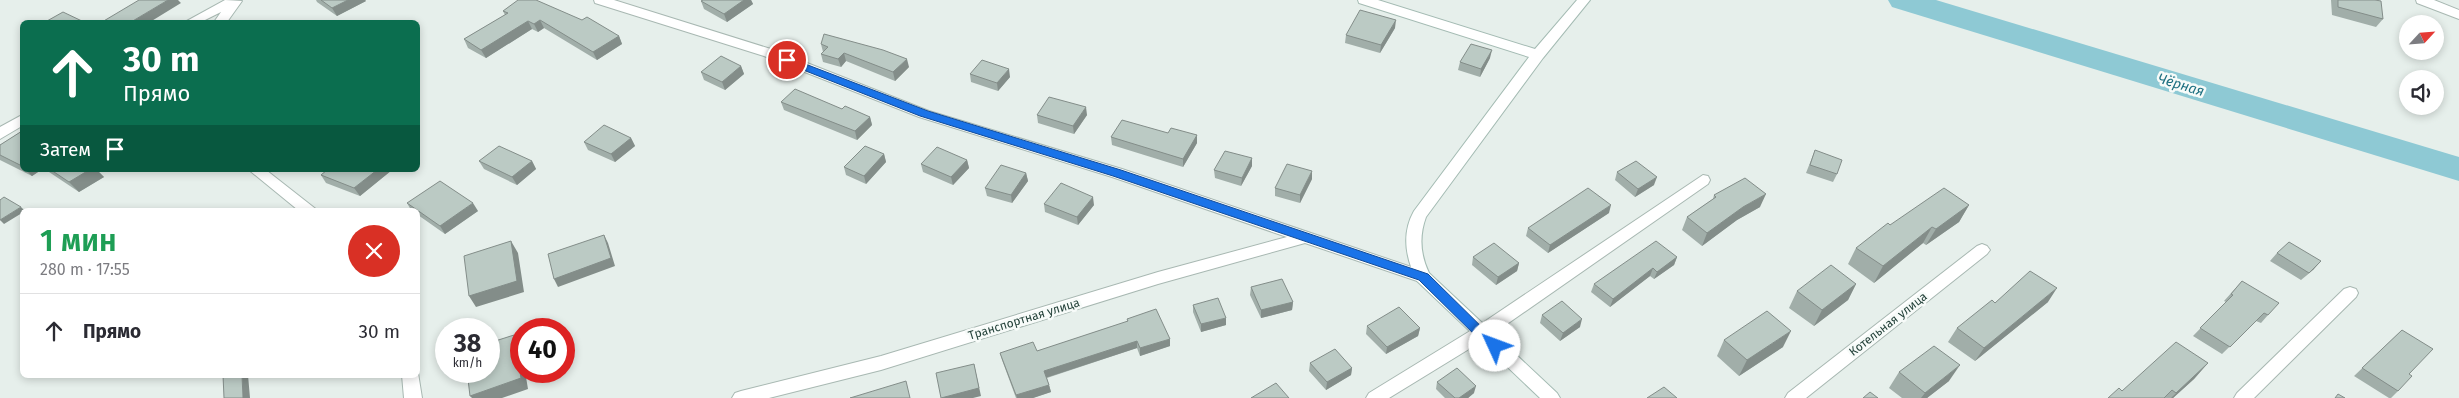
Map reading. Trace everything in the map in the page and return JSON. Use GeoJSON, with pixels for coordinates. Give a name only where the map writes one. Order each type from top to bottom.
{"type":"FeatureCollection","features":[{"type":"Feature","properties":{"kind":"street"},"geometry":{"type":"LineString","coordinates":[[196,20],[236,0]]}},
{"type":"Feature","properties":{"kind":"street"},"geometry":{"type":"LineString","coordinates":[[222,20],[236,0]]}},
{"type":"Feature","properties":{"kind":"street"},"geometry":{"type":"LineString","coordinates":[[600,0],[769,53],[924,114],[1117,173],[1423,277]]}},
{"type":"Feature","properties":{"kind":"street"},"geometry":{"type":"LineString","coordinates":[[1364,0],[1538,54]]}},
{"type":"Feature","properties":{"kind":"street"},"geometry":{"type":"LineString","coordinates":[[1551,398],[1423,277],[1416,263],[1412,245],[1414,228],[1419,215],[1538,54],[1584,0]]}},
{"type":"Feature","properties":{"kind":"street"},"geometry":{"type":"LineString","coordinates":[[2422,0],[2459,15]]}},
{"type":"Feature","properties":{"kind":"street"},"geometry":{"type":"LineString","coordinates":[[0,134],[20,121]]}},
{"type":"Feature","properties":{"kind":"street"},"geometry":{"type":"LineString","coordinates":[[259,172],[307,208]]}},
{"type":"Feature","properties":{"kind":"street"},"geometry":{"type":"LineString","coordinates":[[1375,398],[1481,333],[1702,180]]}},
{"type":"Feature","properties":{"kind":"street","name":"Транспортная улица"},"geometry":{"type":"LineString","coordinates":[[741,398],[881,363],[1158,278],[1306,237]]}},
{"type":"Feature","properties":{"kind":"street","name":"Котельная улица"},"geometry":{"type":"LineString","coordinates":[[1794,398],[1982,250]]}},
{"type":"Feature","properties":{"kind":"street"},"geometry":{"type":"LineString","coordinates":[[2243,398],[2350,293]]}},
{"type":"Feature","properties":{"kind":"street"},"geometry":{"type":"LineString","coordinates":[[410,378],[413,398]]}},
{"type":"Feature","properties":{"kind":"building"},"geometry":{"type":"Polygon","coordinates":[[[139,0],[168,0],[134,20],[105,20],[139,0]]]}},
{"type":"Feature","properties":{"kind":"building"},"geometry":{"type":"Polygon","coordinates":[[[321,0],[348,0],[332,8],[321,0]]]}},
{"type":"Feature","properties":{"kind":"building"},"geometry":{"type":"Polygon","coordinates":[[[518,0],[536,0],[582,20],[587,17],[619,36],[593,52],[540,20],[534,24],[528,21],[481,50],[464,39],[508,13],[503,11],[518,0]]]}},
{"type":"Feature","properties":{"kind":"building"},"geometry":{"type":"Polygon","coordinates":[[[744,0],[724,14],[701,1],[744,0]]]}},
{"type":"Feature","properties":{"kind":"building"},"geometry":{"type":"Polygon","coordinates":[[[2338,0],[2381,1],[2383,19],[2338,7],[2338,0]]]}},
{"type":"Feature","properties":{"kind":"building"},"geometry":{"type":"Polygon","coordinates":[[[1360,10],[1396,20],[1381,45],[1346,35],[1360,10]]]}},
{"type":"Feature","properties":{"kind":"building"},"geometry":{"type":"Polygon","coordinates":[[[63,12],[80,20],[49,20],[63,12]]]}},
{"type":"Feature","properties":{"kind":"building"},"geometry":{"type":"Polygon","coordinates":[[[824,34],[883,50],[907,59],[893,72],[844,53],[838,59],[821,54],[828,47],[821,44],[824,34]]]}},
{"type":"Feature","properties":{"kind":"building"},"geometry":{"type":"Polygon","coordinates":[[[1471,44],[1492,50],[1481,69],[1460,62],[1471,44]]]}},
{"type":"Feature","properties":{"kind":"building"},"geometry":{"type":"Polygon","coordinates":[[[721,56],[741,66],[722,82],[701,72],[721,56]]]}},
{"type":"Feature","properties":{"kind":"building"},"geometry":{"type":"Polygon","coordinates":[[[982,60],[1009,69],[997,83],[970,74],[982,60]]]}},
{"type":"Feature","properties":{"kind":"building"},"geometry":{"type":"Polygon","coordinates":[[[795,89],[842,109],[845,106],[870,117],[855,131],[781,102],[795,89]]]}},
{"type":"Feature","properties":{"kind":"building"},"geometry":{"type":"Polygon","coordinates":[[[1049,97],[1086,107],[1073,126],[1037,115],[1049,97]]]}},
{"type":"Feature","properties":{"kind":"building"},"geometry":{"type":"Polygon","coordinates":[[[1122,120],[1168,133],[1171,128],[1197,135],[1183,159],[1111,137],[1122,120]]]}},
{"type":"Feature","properties":{"kind":"building"},"geometry":{"type":"Polygon","coordinates":[[[604,125],[631,138],[611,154],[584,142],[604,125]]]}},
{"type":"Feature","properties":{"kind":"building"},"geometry":{"type":"Polygon","coordinates":[[[20,132],[20,165],[0,155],[0,145],[20,132]]]}},
{"type":"Feature","properties":{"kind":"building"},"geometry":{"type":"Polygon","coordinates":[[[499,146],[532,161],[512,177],[479,161],[499,146]]]}},
{"type":"Feature","properties":{"kind":"building"},"geometry":{"type":"Polygon","coordinates":[[[865,146],[884,154],[864,176],[844,167],[865,146]]]}},
{"type":"Feature","properties":{"kind":"building"},"geometry":{"type":"Polygon","coordinates":[[[937,147],[967,160],[951,177],[921,164],[937,147]]]}},
{"type":"Feature","properties":{"kind":"building"},"geometry":{"type":"Polygon","coordinates":[[[1815,150],[1842,160],[1837,174],[1810,165],[1815,150]]]}},
{"type":"Feature","properties":{"kind":"building"},"geometry":{"type":"Polygon","coordinates":[[[1225,151],[1252,158],[1242,178],[1214,170],[1225,151]]]}},
{"type":"Feature","properties":{"kind":"building"},"geometry":{"type":"Polygon","coordinates":[[[1636,161],[1657,177],[1638,189],[1617,172],[1636,161]]]}},
{"type":"Feature","properties":{"kind":"building"},"geometry":{"type":"Polygon","coordinates":[[[1287,164],[1312,171],[1300,195],[1275,188],[1287,164]]]}},
{"type":"Feature","properties":{"kind":"building"},"geometry":{"type":"Polygon","coordinates":[[[1001,165],[1026,173],[1011,195],[985,188],[1001,165]]]}},
{"type":"Feature","properties":{"kind":"building"},"geometry":{"type":"Polygon","coordinates":[[[54,172],[86,172],[69,182],[54,172]]]}},
{"type":"Feature","properties":{"kind":"building"},"geometry":{"type":"Polygon","coordinates":[[[325,172],[374,172],[354,188],[321,175],[325,172]]]}},
{"type":"Feature","properties":{"kind":"building"},"geometry":{"type":"Polygon","coordinates":[[[1745,178],[1766,194],[1743,207],[1707,233],[1687,217],[1716,197],[1714,195],[1745,178]]]}},
{"type":"Feature","properties":{"kind":"building"},"geometry":{"type":"Polygon","coordinates":[[[440,181],[473,203],[440,226],[420,212],[420,208],[414,208],[407,203],[440,181]]]}},
{"type":"Feature","properties":{"kind":"building"},"geometry":{"type":"Polygon","coordinates":[[[1061,183],[1093,197],[1077,217],[1044,204],[1061,183]]]}},
{"type":"Feature","properties":{"kind":"building"},"geometry":{"type":"Polygon","coordinates":[[[1588,188],[1611,205],[1550,245],[1528,228],[1588,188]]]}},
{"type":"Feature","properties":{"kind":"building"},"geometry":{"type":"Polygon","coordinates":[[[1944,188],[1969,205],[1936,229],[1932,227],[1883,266],[1856,248],[1888,223],[1890,225],[1944,188]]]}},
{"type":"Feature","properties":{"kind":"building"},"geometry":{"type":"Polygon","coordinates":[[[4,197],[21,207],[0,220],[0,200],[4,197]]]}},
{"type":"Feature","properties":{"kind":"building"},"geometry":{"type":"Polygon","coordinates":[[[604,235],[611,258],[554,279],[548,254],[604,235]]]}},
{"type":"Feature","properties":{"kind":"building"},"geometry":{"type":"Polygon","coordinates":[[[511,241],[517,281],[469,296],[464,256],[511,241]]]}},
{"type":"Feature","properties":{"kind":"building"},"geometry":{"type":"Polygon","coordinates":[[[1656,241],[1677,257],[1657,272],[1653,268],[1613,299],[1594,284],[1656,241]]]}},
{"type":"Feature","properties":{"kind":"building"},"geometry":{"type":"Polygon","coordinates":[[[2289,242],[2321,261],[2309,273],[2277,253],[2289,242]]]}},
{"type":"Feature","properties":{"kind":"building"},"geometry":{"type":"Polygon","coordinates":[[[1494,243],[1519,263],[1498,277],[1473,257],[1494,243]]]}},
{"type":"Feature","properties":{"kind":"building"},"geometry":{"type":"Polygon","coordinates":[[[1831,265],[1856,284],[1822,310],[1797,291],[1831,265]]]}},
{"type":"Feature","properties":{"kind":"building"},"geometry":{"type":"Polygon","coordinates":[[[2030,271],[2057,288],[1984,348],[1957,328],[1992,300],[1995,303],[2030,271]]]}},
{"type":"Feature","properties":{"kind":"building"},"geometry":{"type":"Polygon","coordinates":[[[1282,279],[1293,302],[1261,310],[1251,287],[1282,279]]]}},
{"type":"Feature","properties":{"kind":"building"},"geometry":{"type":"Polygon","coordinates":[[[2242,281],[2279,303],[2268,315],[2264,313],[2230,347],[2200,328],[2233,295],[2231,294],[2242,281]]]}},
{"type":"Feature","properties":{"kind":"building"},"geometry":{"type":"Polygon","coordinates":[[[1218,298],[1226,318],[1201,324],[1193,305],[1218,298]]]}},
{"type":"Feature","properties":{"kind":"building"},"geometry":{"type":"Polygon","coordinates":[[[1562,301],[1582,319],[1563,333],[1542,315],[1562,301]]]}},
{"type":"Feature","properties":{"kind":"building"},"geometry":{"type":"Polygon","coordinates":[[[1399,307],[1420,328],[1387,347],[1367,326],[1399,307]]]}},
{"type":"Feature","properties":{"kind":"building"},"geometry":{"type":"Polygon","coordinates":[[[1156,309],[1170,339],[1140,348],[1137,341],[1044,371],[1049,385],[1016,395],[1000,353],[1033,342],[1037,351],[1128,321],[1127,319],[1156,309]]]}},
{"type":"Feature","properties":{"kind":"building"},"geometry":{"type":"Polygon","coordinates":[[[1767,311],[1791,331],[1747,360],[1724,340],[1767,311]]]}},
{"type":"Feature","properties":{"kind":"building"},"geometry":{"type":"Polygon","coordinates":[[[2402,330],[2433,349],[2409,374],[2412,376],[2398,391],[2362,368],[2402,330]]]}},
{"type":"Feature","properties":{"kind":"building"},"geometry":{"type":"Polygon","coordinates":[[[510,336],[510,382],[470,396],[468,383],[500,383],[500,339],[510,336]]]}},
{"type":"Feature","properties":{"kind":"building"},"geometry":{"type":"Polygon","coordinates":[[[2176,342],[2208,363],[2176,393],[2172,390],[2164,398],[2108,398],[2119,388],[2122,391],[2176,342]]]}},
{"type":"Feature","properties":{"kind":"building"},"geometry":{"type":"Polygon","coordinates":[[[1934,346],[1960,365],[1925,393],[1899,372],[1934,346]]]}},
{"type":"Feature","properties":{"kind":"building"},"geometry":{"type":"Polygon","coordinates":[[[1335,349],[1352,368],[1327,382],[1310,363],[1335,349]]]}},
{"type":"Feature","properties":{"kind":"building"},"geometry":{"type":"Polygon","coordinates":[[[974,364],[979,388],[941,398],[936,373],[974,364]]]}},
{"type":"Feature","properties":{"kind":"building"},"geometry":{"type":"Polygon","coordinates":[[[1457,368],[1476,386],[1459,398],[1455,398],[1437,382],[1457,368]]]}},
{"type":"Feature","properties":{"kind":"building"},"geometry":{"type":"Polygon","coordinates":[[[223,378],[242,378],[243,398],[224,398],[223,378]]]}},
{"type":"Feature","properties":{"kind":"building"},"geometry":{"type":"Polygon","coordinates":[[[906,381],[910,398],[850,398],[906,381]]]}},
{"type":"Feature","properties":{"kind":"building"},"geometry":{"type":"Polygon","coordinates":[[[1276,383],[1289,398],[1251,398],[1276,383]]]}},
{"type":"Feature","properties":{"kind":"building"},"geometry":{"type":"Polygon","coordinates":[[[1664,387],[1677,398],[1647,398],[1664,387]]]}},
{"type":"Feature","properties":{"kind":"building"},"geometry":{"type":"Polygon","coordinates":[[[1870,392],[1878,398],[1863,398],[1870,392]]]}},
{"type":"Feature","properties":{"kind":"building"},"geometry":{"type":"Polygon","coordinates":[[[2338,394],[2345,398],[2335,398],[2338,394]]]}},
{"type":"Feature","properties":{"kind":"waterway","name":"Чёрная"},"geometry":{"type":"LineString","coordinates":[[1903,0],[2459,169]]}},
{"type":"Feature","properties":{"kind":"route"},"geometry":{"type":"LineString","coordinates":[[787,60],[924,114],[1117,173],[1423,277],[1495,346]]}}]}
